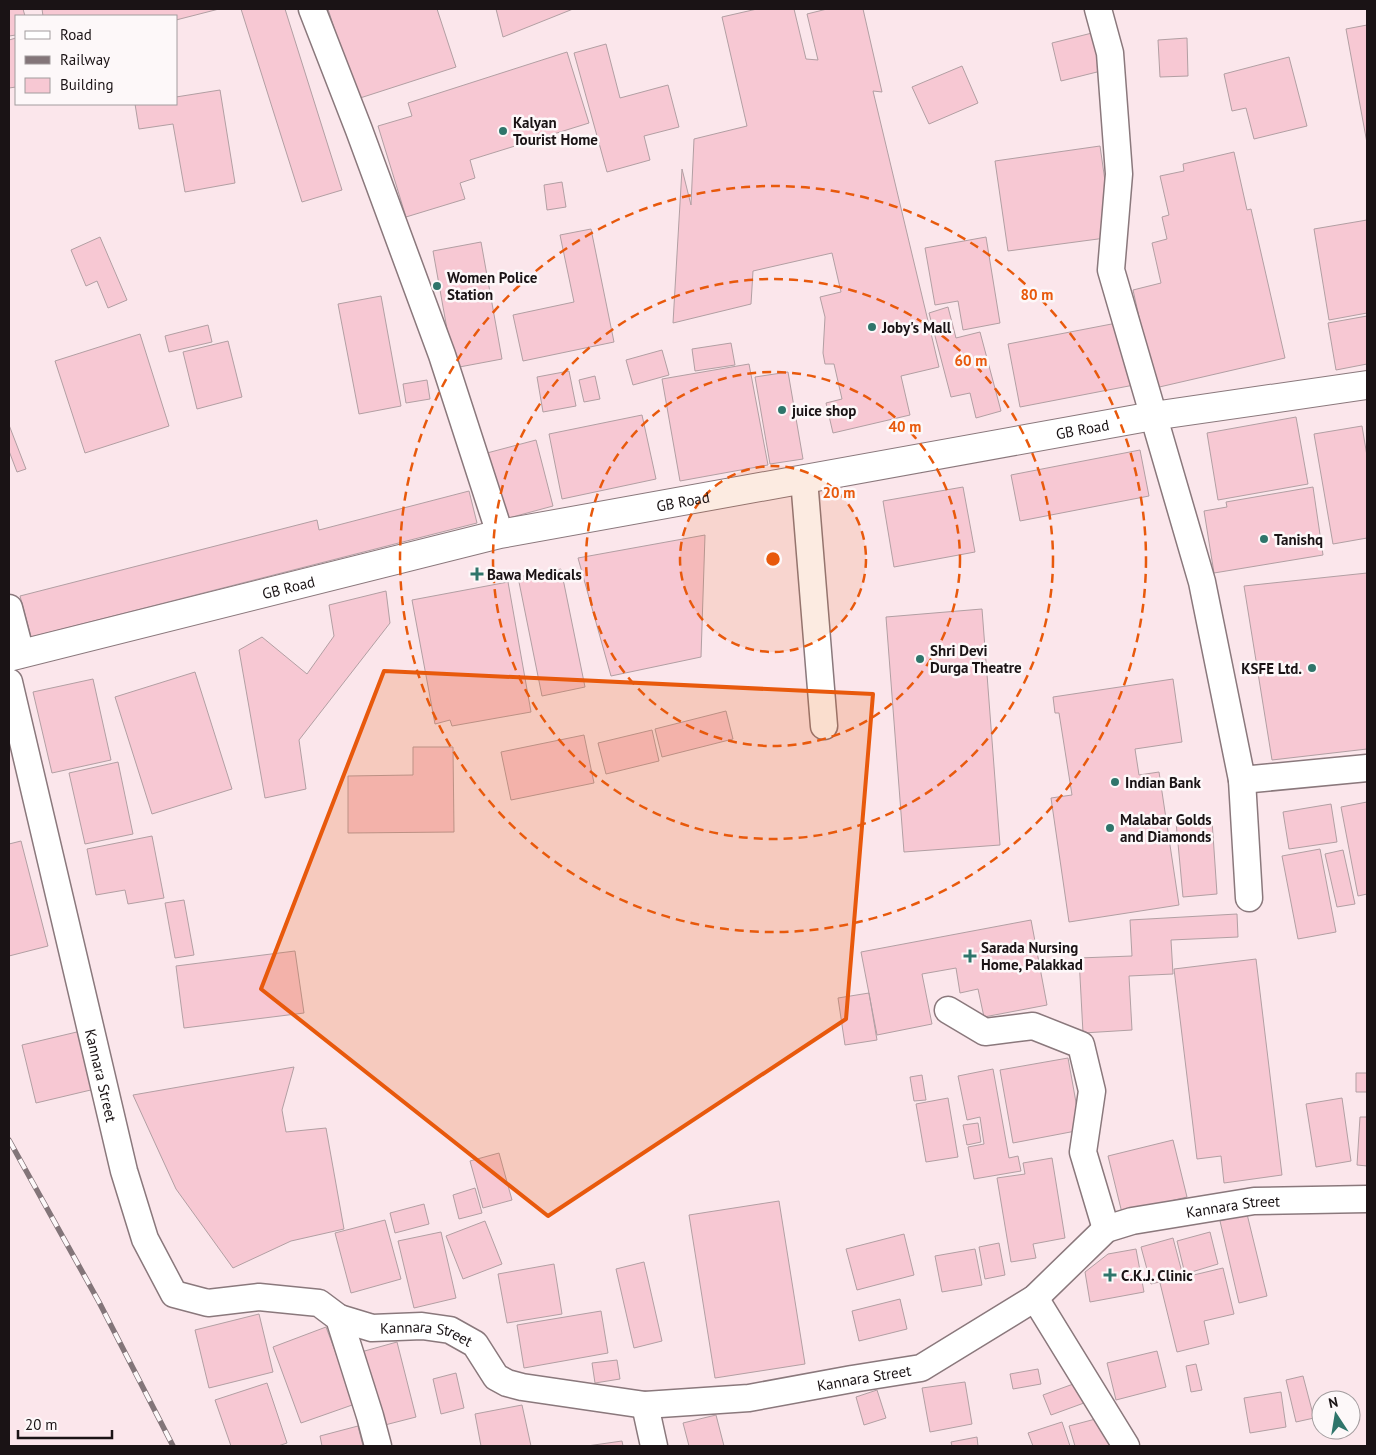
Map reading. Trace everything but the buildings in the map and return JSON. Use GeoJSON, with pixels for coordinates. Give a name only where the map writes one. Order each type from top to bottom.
{"type":"FeatureCollection","features":[{"type":"Feature","properties":{"kind":"street"},"geometry":{"type":"LineString","coordinates":[[312,9],[442,355],[500,534]]}},
{"type":"Feature","properties":{"kind":"street"},"geometry":{"type":"LineString","coordinates":[[1098,9],[1110,53],[1118,174],[1111,270],[1202,582],[1242,780],[1249,898]]}},
{"type":"Feature","properties":{"kind":"street","name":"GB Road"},"geometry":{"type":"LineString","coordinates":[[15,656],[500,534],[1153,416],[1367,385]]}},
{"type":"Feature","properties":{"kind":"street"},"geometry":{"type":"LineString","coordinates":[[804,479],[824,726]]}},
{"type":"Feature","properties":{"kind":"street"},"geometry":{"type":"LineString","coordinates":[[9,608],[15,656]]}},
{"type":"Feature","properties":{"kind":"street","name":"Kannara Street"},"geometry":{"type":"LineString","coordinates":[[9,682],[124,1172],[146,1239],[174,1294],[208,1303],[259,1297],[319,1303],[338,1318],[372,1328],[422,1326],[450,1330],[475,1344],[496,1377],[507,1383],[646,1405],[749,1398],[921,1368],[1035,1298],[1106,1229],[1132,1221],[1254,1201],[1367,1199]]}},
{"type":"Feature","properties":{"kind":"street"},"geometry":{"type":"LineString","coordinates":[[1242,780],[1367,768]]}},
{"type":"Feature","properties":{"kind":"street"},"geometry":{"type":"LineString","coordinates":[[948,1010],[985,1032],[1033,1026],[1081,1045],[1092,1091],[1083,1152],[1106,1229]]}},
{"type":"Feature","properties":{"kind":"street"},"geometry":{"type":"LineString","coordinates":[[1035,1298],[1126,1446]]}},
{"type":"Feature","properties":{"kind":"street"},"geometry":{"type":"LineString","coordinates":[[338,1318],[378,1446]]}},
{"type":"Feature","properties":{"kind":"street"},"geometry":{"type":"LineString","coordinates":[[646,1405],[654,1446]]}},
{"type":"Feature","properties":{"kind":"highlighted area"},"geometry":{"type":"Polygon","coordinates":[[[384,671],[873,694],[846,1019],[548,1216],[261,989],[384,671]]]}},
{"type":"Feature","properties":{"kind":"railway"},"geometry":{"type":"LineString","coordinates":[[9,1140],[99,1302],[173,1446]]}},
{"type":"Feature","properties":{"kind":"place","name":"Kalyan Tourist Home"},"geometry":{"type":"Point","coordinates":[503,131]}},
{"type":"Feature","properties":{"kind":"place","name":"Women Police Station"},"geometry":{"type":"Point","coordinates":[437,286]}},
{"type":"Feature","properties":{"kind":"place","name":"Joby's Mall"},"geometry":{"type":"Point","coordinates":[872,327]}},
{"type":"Feature","properties":{"kind":"place","name":"juice shop"},"geometry":{"type":"Point","coordinates":[782,410]}},
{"type":"Feature","properties":{"kind":"place","name":"Tanishq"},"geometry":{"type":"Point","coordinates":[1264,539]}},
{"type":"Feature","properties":{"kind":"place","name":"Bawa Medicals"},"geometry":{"type":"Point","coordinates":[477,574]}},
{"type":"Feature","properties":{"kind":"place","name":"Shri Devi Durga Theatre"},"geometry":{"type":"Point","coordinates":[920,659]}},
{"type":"Feature","properties":{"kind":"place","name":"KSFE Ltd."},"geometry":{"type":"Point","coordinates":[1312,668]}},
{"type":"Feature","properties":{"kind":"place","name":"Indian Bank"},"geometry":{"type":"Point","coordinates":[1115,782]}},
{"type":"Feature","properties":{"kind":"place","name":"Malabar Golds and Diamonds"},"geometry":{"type":"Point","coordinates":[1110,828]}},
{"type":"Feature","properties":{"kind":"place","name":"Sarada Nursing Home, Palakkad"},"geometry":{"type":"Point","coordinates":[970,956]}},
{"type":"Feature","properties":{"kind":"place","name":"C.K.J. Clinic"},"geometry":{"type":"Point","coordinates":[1110,1275]}}]}
